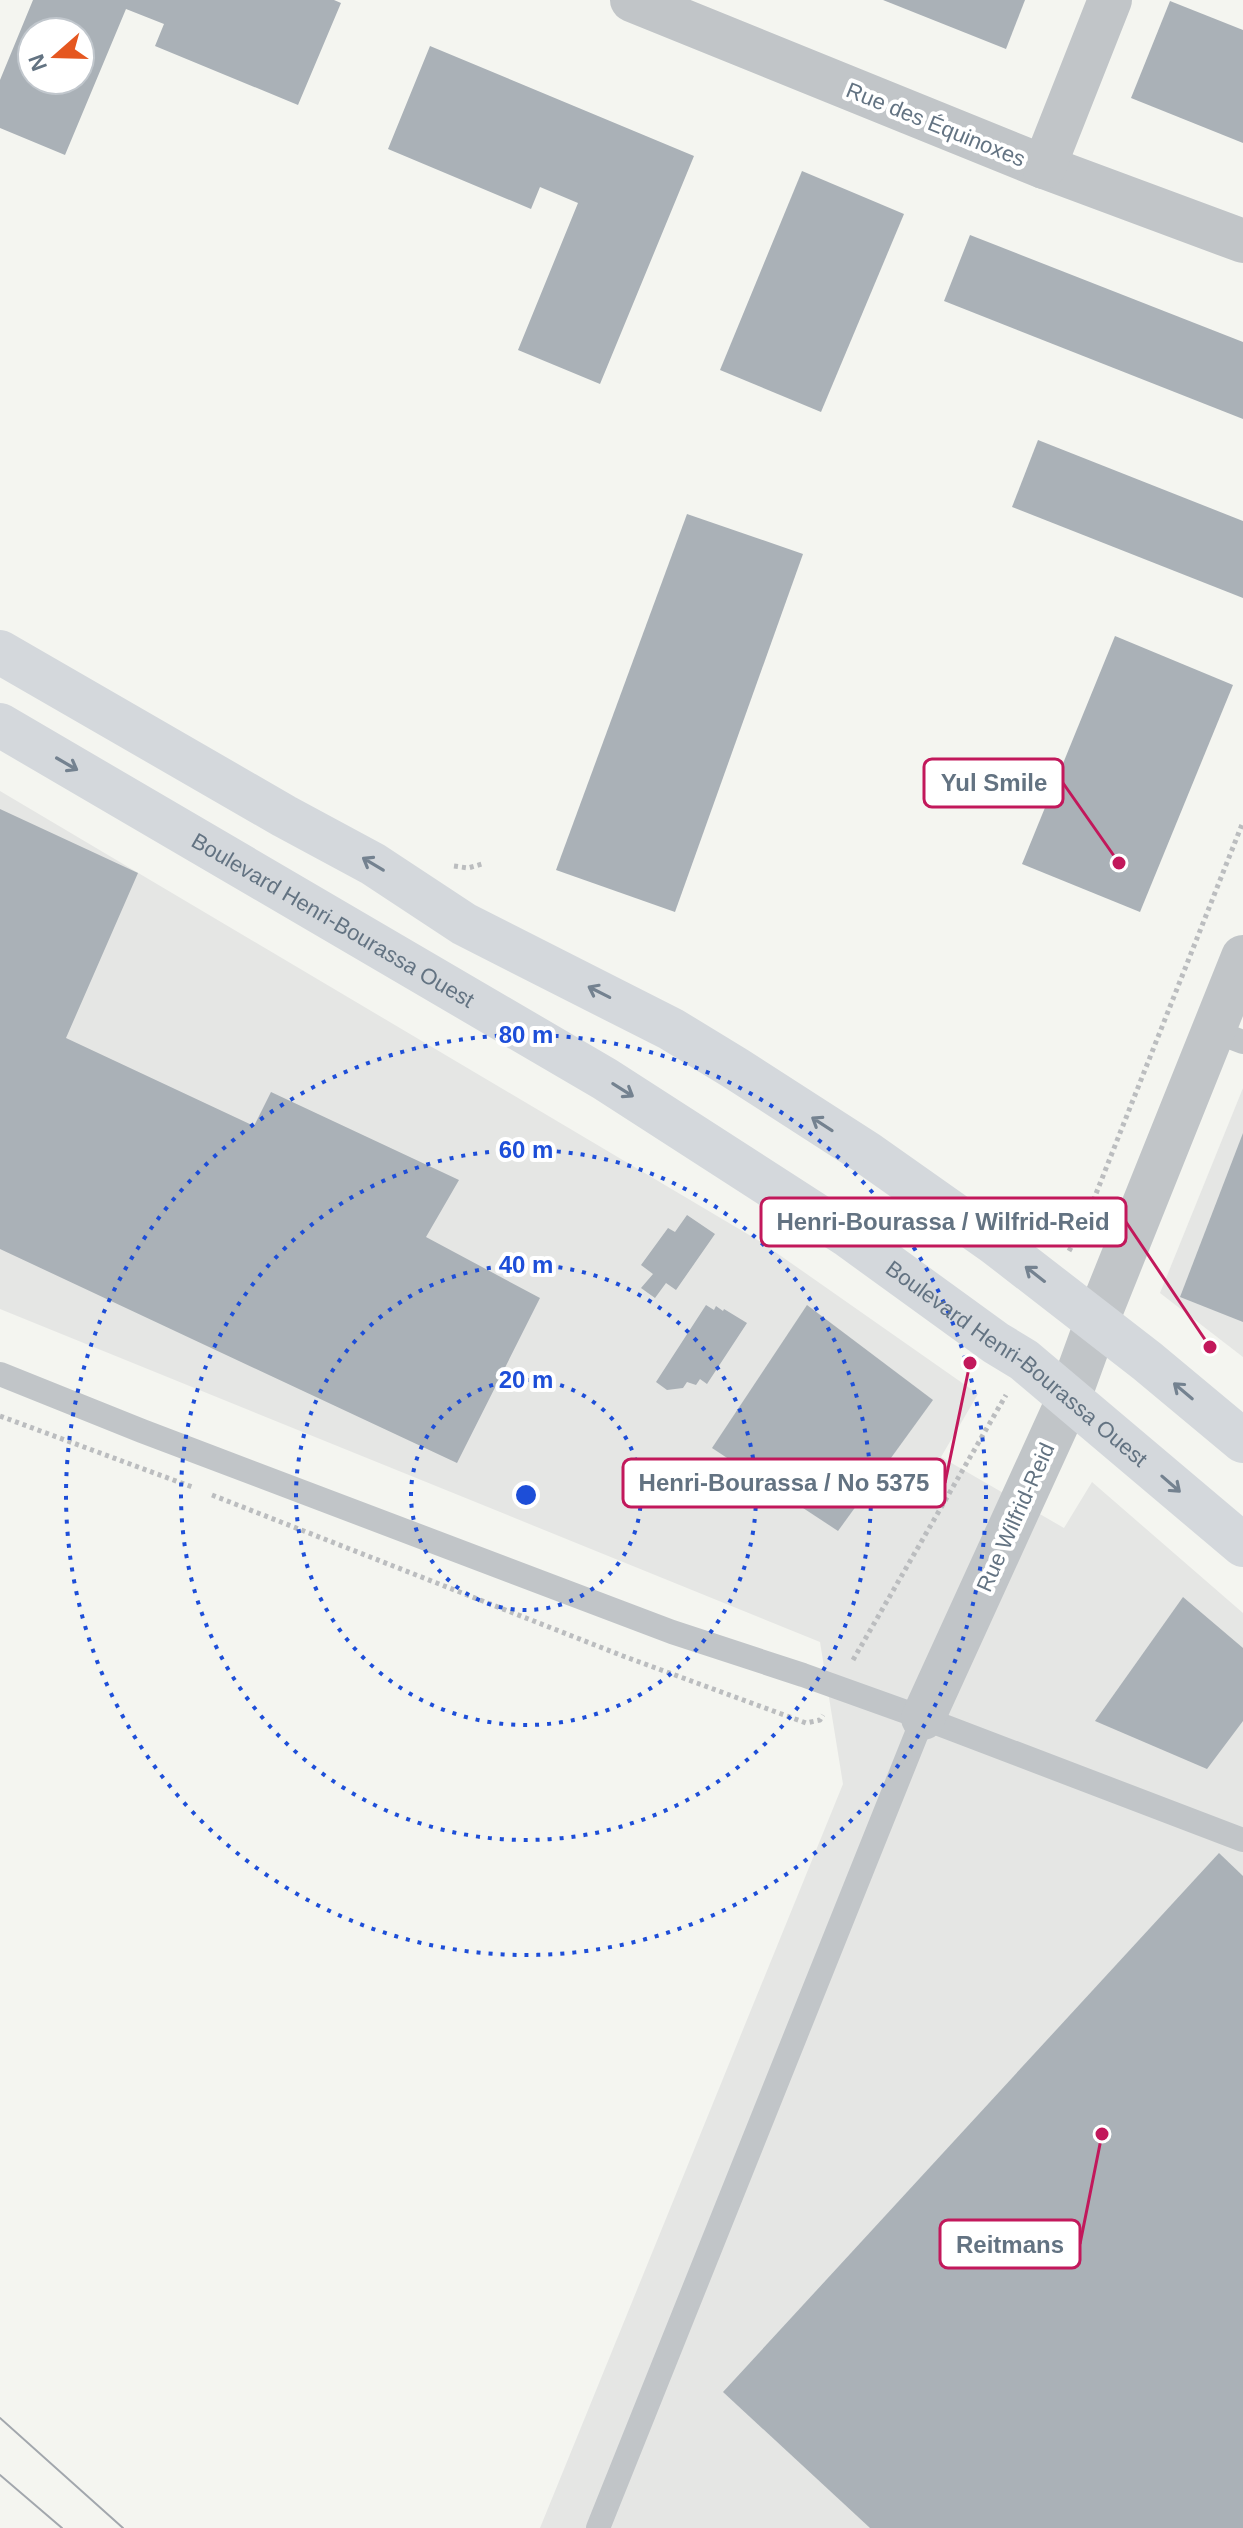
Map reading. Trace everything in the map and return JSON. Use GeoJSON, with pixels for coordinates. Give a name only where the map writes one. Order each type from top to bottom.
{"type":"FeatureCollection","features":[{"type":"Feature","properties":{"kind":"main road"},"geometry":{"type":"LineString","coordinates":[[0,652],[373,864],[464,924],[671,1029],[806,1113],[933,1198],[1097,1321],[1243,1441]]}},
{"type":"Feature","properties":{"kind":"main road","name":"Boulevard Henri-Bourassa Ouest"},"geometry":{"type":"LineString","coordinates":[[0,725],[556,1049],[703,1140],[847,1235],[1024,1360],[1243,1545]]}},
{"type":"Feature","properties":{"kind":"street","name":"Rue des Équinoxes"},"geometry":{"type":"LineString","coordinates":[[632,0],[1044,167],[1243,241]]}},
{"type":"Feature","properties":{"kind":"street"},"geometry":{"type":"LineString","coordinates":[[1044,167],[1110,0]]}},
{"type":"Feature","properties":{"kind":"street","name":"Rue Wilfrid-Reid"},"geometry":{"type":"LineString","coordinates":[[923,1718],[1069,1398],[1097,1321],[1228,1036],[1243,957]]}},
{"type":"Feature","properties":{"kind":"lane"},"geometry":{"type":"LineString","coordinates":[[0,1374],[672,1632],[923,1718],[1243,1840]]}},
{"type":"Feature","properties":{"kind":"lane"},"geometry":{"type":"LineString","coordinates":[[598,2528],[923,1718]]}},
{"type":"Feature","properties":{"kind":"path"},"geometry":{"type":"LineString","coordinates":[[1073,1242],[1084,1224],[1243,822]]}},
{"type":"Feature","properties":{"kind":"path"},"geometry":{"type":"LineString","coordinates":[[852,1662],[1008,1390]]}},
{"type":"Feature","properties":{"kind":"path"},"geometry":{"type":"LineString","coordinates":[[0,1416],[206,1492],[623,1656],[806,1723]]}},
{"type":"Feature","properties":{"kind":"shaded area"},"geometry":{"type":"Polygon","coordinates":[[[0,791],[761,1242],[978,1394],[941,1457],[1064,1528],[1092,1482],[1243,1613],[1243,2528],[540,2528],[843,1784],[820,1642],[0,1309],[0,791]]]}},
{"type":"Feature","properties":{"kind":"shaded area"},"geometry":{"type":"Polygon","coordinates":[[[1243,1088],[1243,1357],[1160,1293],[1243,1088]]]}},
{"type":"Feature","properties":{"kind":"building"},"geometry":{"type":"Polygon","coordinates":[[[33,0],[334,0],[341,3],[298,105],[155,46],[164,24],[126,9],[96,81],[96,16],[26,16],[33,0]]]}},
{"type":"Feature","properties":{"kind":"building"},"geometry":{"type":"Polygon","coordinates":[[[883,0],[1025,0],[1006,49],[883,0]]]}},
{"type":"Feature","properties":{"kind":"building"},"geometry":{"type":"Polygon","coordinates":[[[1170,1],[1243,30],[1243,143],[1131,98],[1170,1]]]}},
{"type":"Feature","properties":{"kind":"building"},"geometry":{"type":"Polygon","coordinates":[[[16,41],[16,96],[90,96],[65,155],[0,128],[0,80],[16,41]]]}},
{"type":"Feature","properties":{"kind":"building"},"geometry":{"type":"Polygon","coordinates":[[[430,46],[694,156],[600,384],[518,350],[578,203],[540,187],[531,209],[388,149],[430,46]]]}},
{"type":"Feature","properties":{"kind":"building"},"geometry":{"type":"Polygon","coordinates":[[[802,171],[904,214],[821,412],[720,370],[802,171]]]}},
{"type":"Feature","properties":{"kind":"building"},"geometry":{"type":"Polygon","coordinates":[[[970,235],[1243,342],[1243,419],[944,301],[970,235]]]}},
{"type":"Feature","properties":{"kind":"building"},"geometry":{"type":"Polygon","coordinates":[[[1038,440],[1243,521],[1243,598],[1012,507],[1038,440]]]}},
{"type":"Feature","properties":{"kind":"building"},"geometry":{"type":"Polygon","coordinates":[[[687,514],[803,554],[675,912],[556,870],[687,514]]]}},
{"type":"Feature","properties":{"kind":"building"},"geometry":{"type":"Polygon","coordinates":[[[1115,636],[1233,685],[1140,912],[1022,864],[1115,636]]]}},
{"type":"Feature","properties":{"kind":"building"},"geometry":{"type":"Polygon","coordinates":[[[0,809],[138,873],[66,1038],[254,1126],[271,1092],[459,1180],[426,1237],[540,1298],[457,1463],[0,1249],[0,809]]]}},
{"type":"Feature","properties":{"kind":"building"},"geometry":{"type":"Polygon","coordinates":[[[1243,1133],[1243,1322],[1180,1297],[1243,1133]]]}},
{"type":"Feature","properties":{"kind":"building"},"geometry":{"type":"Polygon","coordinates":[[[687,1215],[715,1234],[676,1290],[666,1283],[655,1298],[641,1288],[653,1274],[641,1265],[668,1228],[675,1232],[687,1215]]]}},
{"type":"Feature","properties":{"kind":"building"},"geometry":{"type":"Polygon","coordinates":[[[706,1305],[714,1310],[716,1306],[724,1309],[747,1323],[707,1384],[700,1379],[696,1385],[687,1382],[683,1388],[667,1390],[656,1382],[706,1305]]]}},
{"type":"Feature","properties":{"kind":"building"},"geometry":{"type":"Polygon","coordinates":[[[807,1305],[933,1400],[838,1531],[712,1448],[807,1305]]]}},
{"type":"Feature","properties":{"kind":"building"},"geometry":{"type":"Polygon","coordinates":[[[1183,1597],[1243,1648],[1243,1721],[1207,1769],[1095,1721],[1183,1597]]]}},
{"type":"Feature","properties":{"kind":"building"},"geometry":{"type":"Polygon","coordinates":[[[1219,1853],[1243,1876],[1243,2528],[870,2528],[723,2392],[1219,1853]]]}},
{"type":"Feature","properties":{"kind":"tram line"},"geometry":{"type":"LineString","coordinates":[[0,2418],[123,2528]]}},
{"type":"Feature","properties":{"kind":"tram line"},"geometry":{"type":"LineString","coordinates":[[0,2475],[62,2528]]}},
{"type":"Feature","properties":{"kind":"place","name":"Yul Smile"},"geometry":{"type":"Point","coordinates":[1119,863]}},
{"type":"Feature","properties":{"kind":"place","name":"Henri-Bourassa / Wilfrid-Reid"},"geometry":{"type":"Point","coordinates":[1210,1347]}},
{"type":"Feature","properties":{"kind":"place","name":"Henri-Bourassa / No 5375"},"geometry":{"type":"Point","coordinates":[970,1363]}},
{"type":"Feature","properties":{"kind":"place","name":"Reitmans"},"geometry":{"type":"Point","coordinates":[1102,2134]}}]}
